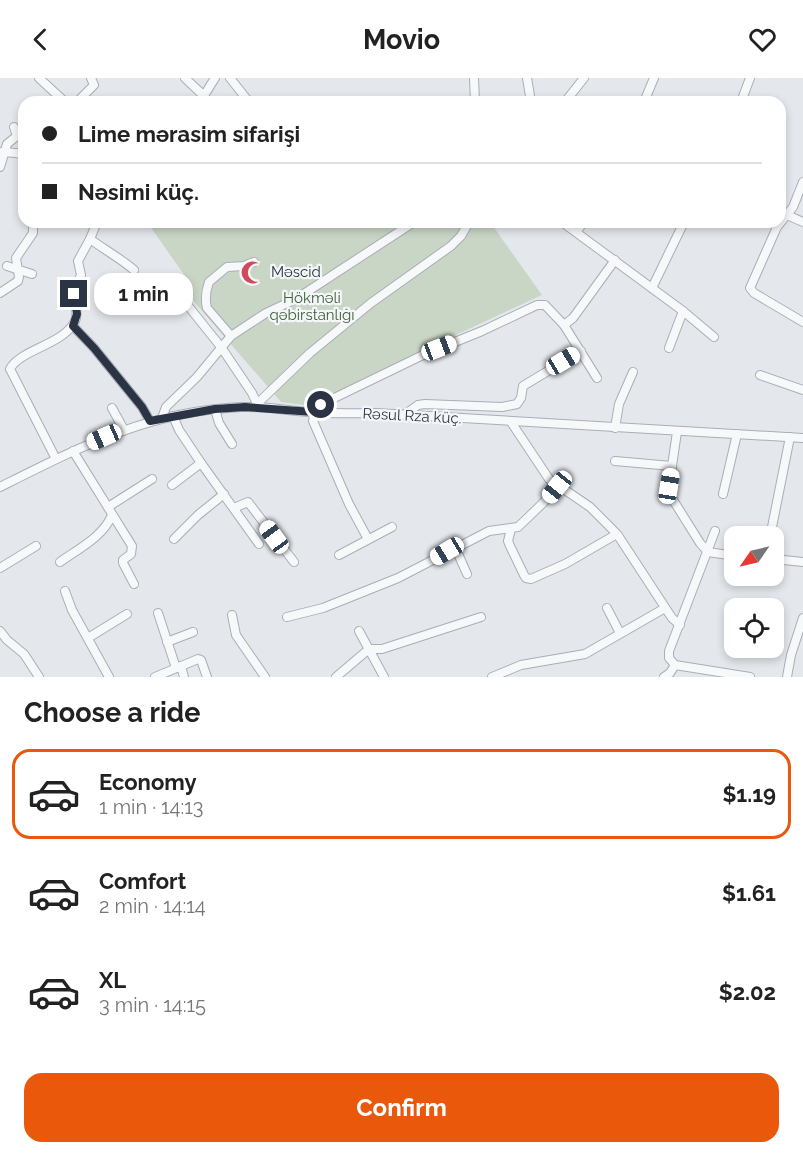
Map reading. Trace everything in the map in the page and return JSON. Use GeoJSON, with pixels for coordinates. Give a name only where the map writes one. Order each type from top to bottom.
{"type":"FeatureCollection","features":[{"type":"Feature","properties":{"kind":"street"},"geometry":{"type":"LineString","coordinates":[[39,78],[58,96]]}},
{"type":"Feature","properties":{"kind":"street"},"geometry":{"type":"LineString","coordinates":[[83,96],[94,85],[91,78]]}},
{"type":"Feature","properties":{"kind":"street"},"geometry":{"type":"LineString","coordinates":[[185,78],[200,96]]}},
{"type":"Feature","properties":{"kind":"street"},"geometry":{"type":"LineString","coordinates":[[204,96],[215,78]]}},
{"type":"Feature","properties":{"kind":"street"},"geometry":{"type":"LineString","coordinates":[[230,78],[244,96]]}},
{"type":"Feature","properties":{"kind":"street"},"geometry":{"type":"LineString","coordinates":[[474,78],[475,96]]}},
{"type":"Feature","properties":{"kind":"street"},"geometry":{"type":"LineString","coordinates":[[527,78],[530,96]]}},
{"type":"Feature","properties":{"kind":"street"},"geometry":{"type":"LineString","coordinates":[[570,96],[584,78]]}},
{"type":"Feature","properties":{"kind":"street"},"geometry":{"type":"LineString","coordinates":[[646,96],[654,78]]}},
{"type":"Feature","properties":{"kind":"street"},"geometry":{"type":"LineString","coordinates":[[743,96],[750,78]]}},
{"type":"Feature","properties":{"kind":"street"},"geometry":{"type":"LineString","coordinates":[[0,167],[2,152],[7,144],[17,136],[14,127]]}},
{"type":"Feature","properties":{"kind":"street"},"geometry":{"type":"LineString","coordinates":[[2,152],[18,154]]}},
{"type":"Feature","properties":{"kind":"street"},"geometry":{"type":"LineString","coordinates":[[786,211],[793,207],[803,182]]}},
{"type":"Feature","properties":{"kind":"street"},"geometry":{"type":"LineString","coordinates":[[786,214],[803,222]]}},
{"type":"Feature","properties":{"kind":"street"},"geometry":{"type":"LineString","coordinates":[[0,293],[18,281],[20,277],[16,258],[33,233],[33,228]]}},
{"type":"Feature","properties":{"kind":"street"},"geometry":{"type":"LineString","coordinates":[[56,459],[10,369],[16,362],[62,336],[73,326],[77,314],[74,289],[81,274],[78,261],[95,228]]}},
{"type":"Feature","properties":{"kind":"street"},"geometry":{"type":"LineString","coordinates":[[162,418],[166,407],[197,377],[231,336],[266,313],[296,298],[405,228]]}},
{"type":"Feature","properties":{"kind":"street"},"geometry":{"type":"LineString","coordinates":[[177,291],[221,347],[258,405],[310,353],[370,303],[451,246],[465,228]]}},
{"type":"Feature","properties":{"kind":"street"},"geometry":{"type":"LineString","coordinates":[[570,228],[683,311],[714,338]]}},
{"type":"Feature","properties":{"kind":"street"},"geometry":{"type":"LineString","coordinates":[[576,232],[579,228]]}},
{"type":"Feature","properties":{"kind":"street"},"geometry":{"type":"LineString","coordinates":[[652,288],[681,228]]}},
{"type":"Feature","properties":{"kind":"street"},"geometry":{"type":"LineString","coordinates":[[777,228],[750,288],[754,293],[803,322]]}},
{"type":"Feature","properties":{"kind":"street"},"geometry":{"type":"LineString","coordinates":[[90,239],[134,270]]}},
{"type":"Feature","properties":{"kind":"street"},"geometry":{"type":"LineString","coordinates":[[564,325],[573,318],[615,260]]}},
{"type":"Feature","properties":{"kind":"street"},"geometry":{"type":"LineString","coordinates":[[231,336],[207,308],[207,286],[227,267],[243,266],[254,262]]}},
{"type":"Feature","properties":{"kind":"street"},"geometry":{"type":"LineString","coordinates":[[7,266],[32,274]]}},
{"type":"Feature","properties":{"kind":"street"},"geometry":{"type":"LineString","coordinates":[[368,539],[349,504],[313,421],[313,412],[326,402],[423,355],[474,335],[537,305],[546,305],[564,325],[597,378]]}},
{"type":"Feature","properties":{"kind":"street"},"geometry":{"type":"LineString","coordinates":[[669,348],[683,311]]}},
{"type":"Feature","properties":{"kind":"street"},"geometry":{"type":"LineString","coordinates":[[73,326],[142,407],[150,421]]}},
{"type":"Feature","properties":{"kind":"street"},"geometry":{"type":"LineString","coordinates":[[404,415],[418,405],[425,404],[502,407],[517,404],[521,398],[523,386],[581,351]]}},
{"type":"Feature","properties":{"kind":"street"},"geometry":{"type":"LineString","coordinates":[[615,428],[619,404],[633,372]]}},
{"type":"Feature","properties":{"kind":"street"},"geometry":{"type":"LineString","coordinates":[[760,375],[803,390]]}},
{"type":"Feature","properties":{"kind":"street","name":"Rəsul Rza küç."},"geometry":{"type":"LineString","coordinates":[[0,487],[73,451],[150,421],[215,409],[258,405],[313,412],[404,415],[803,438]]}},
{"type":"Feature","properties":{"kind":"street"},"geometry":{"type":"LineString","coordinates":[[112,408],[124,430]]}},
{"type":"Feature","properties":{"kind":"street"},"geometry":{"type":"LineString","coordinates":[[215,409],[219,423],[232,444]]}},
{"type":"Feature","properties":{"kind":"street"},"geometry":{"type":"LineString","coordinates":[[173,416],[178,430],[259,544]]}},
{"type":"Feature","properties":{"kind":"street"},"geometry":{"type":"LineString","coordinates":[[510,422],[543,473],[557,487],[590,507],[617,534],[665,608],[680,625]]}},
{"type":"Feature","properties":{"kind":"street"},"geometry":{"type":"LineString","coordinates":[[677,432],[669,486],[670,495],[708,552],[724,554]]}},
{"type":"Feature","properties":{"kind":"street"},"geometry":{"type":"LineString","coordinates":[[723,494],[737,434]]}},
{"type":"Feature","properties":{"kind":"street"},"geometry":{"type":"LineString","coordinates":[[772,526],[790,437]]}},
{"type":"Feature","properties":{"kind":"street"},"geometry":{"type":"LineString","coordinates":[[73,451],[132,546],[131,554],[123,560],[123,563],[134,584]]}},
{"type":"Feature","properties":{"kind":"street"},"geometry":{"type":"LineString","coordinates":[[615,461],[672,466]]}},
{"type":"Feature","properties":{"kind":"street"},"geometry":{"type":"LineString","coordinates":[[172,485],[201,463]]}},
{"type":"Feature","properties":{"kind":"street"},"geometry":{"type":"LineString","coordinates":[[108,507],[152,479]]}},
{"type":"Feature","properties":{"kind":"street"},"geometry":{"type":"LineString","coordinates":[[287,617],[323,608],[398,578],[489,531],[511,529],[523,524],[557,487]]}},
{"type":"Feature","properties":{"kind":"street"},"geometry":{"type":"LineString","coordinates":[[174,539],[224,494]]}},
{"type":"Feature","properties":{"kind":"street"},"geometry":{"type":"LineString","coordinates":[[234,508],[248,502],[294,562]]}},
{"type":"Feature","properties":{"kind":"street"},"geometry":{"type":"LineString","coordinates":[[60,562],[98,535],[108,524],[112,515]]}},
{"type":"Feature","properties":{"kind":"street"},"geometry":{"type":"LineString","coordinates":[[339,555],[392,527]]}},
{"type":"Feature","properties":{"kind":"street"},"geometry":{"type":"LineString","coordinates":[[511,529],[508,541],[524,575],[531,579],[565,564],[617,534]]}},
{"type":"Feature","properties":{"kind":"street"},"geometry":{"type":"LineString","coordinates":[[715,531],[669,655],[671,662],[675,665],[701,673],[750,677]]}},
{"type":"Feature","properties":{"kind":"street"},"geometry":{"type":"LineString","coordinates":[[0,568],[36,546]]}},
{"type":"Feature","properties":{"kind":"street"},"geometry":{"type":"LineString","coordinates":[[455,547],[467,574]]}},
{"type":"Feature","properties":{"kind":"street"},"geometry":{"type":"LineString","coordinates":[[784,560],[803,562]]}},
{"type":"Feature","properties":{"kind":"street"},"geometry":{"type":"LineString","coordinates":[[64,591],[109,677]]}},
{"type":"Feature","properties":{"kind":"street"},"geometry":{"type":"LineString","coordinates":[[607,608],[620,633]]}},
{"type":"Feature","properties":{"kind":"street"},"geometry":{"type":"LineString","coordinates":[[492,677],[512,673],[534,662],[585,654],[665,608]]}},
{"type":"Feature","properties":{"kind":"street"},"geometry":{"type":"LineString","coordinates":[[158,613],[167,642],[184,677]]}},
{"type":"Feature","properties":{"kind":"street"},"geometry":{"type":"LineString","coordinates":[[88,638],[127,614]]}},
{"type":"Feature","properties":{"kind":"street"},"geometry":{"type":"LineString","coordinates":[[232,615],[236,635],[265,677]]}},
{"type":"Feature","properties":{"kind":"street"},"geometry":{"type":"LineString","coordinates":[[336,677],[369,649],[382,649],[481,617]]}},
{"type":"Feature","properties":{"kind":"street"},"geometry":{"type":"LineString","coordinates":[[787,677],[791,655],[803,618]]}},
{"type":"Feature","properties":{"kind":"street"},"geometry":{"type":"LineString","coordinates":[[0,631],[24,654],[39,677]]}},
{"type":"Feature","properties":{"kind":"street"},"geometry":{"type":"LineString","coordinates":[[359,631],[384,677]]}},
{"type":"Feature","properties":{"kind":"street"},"geometry":{"type":"LineString","coordinates":[[167,642],[193,632]]}},
{"type":"Feature","properties":{"kind":"street"},"geometry":{"type":"LineString","coordinates":[[155,677],[201,660],[207,677]]}},
{"type":"Feature","properties":{"kind":"street"},"geometry":{"type":"LineString","coordinates":[[664,677],[675,665]]}},
{"type":"Feature","properties":{"kind":"green space","name":"Hökməli qəbirstanlığı"},"geometry":{"type":"Polygon","coordinates":[[[151,228],[494,228],[542,295],[329,397],[323,390],[312,393],[314,404],[311,406],[281,402],[183,289],[185,276],[151,228]]]}},
{"type":"Feature","properties":{"kind":"place","name":"Məscid"},"geometry":{"type":"Point","coordinates":[253,272]}},
{"type":"Feature","properties":{"kind":"route"},"geometry":{"type":"LineString","coordinates":[[74,294],[77,314],[73,326],[142,407],[150,421],[215,409],[245,407],[313,412],[321,405]]}}]}
